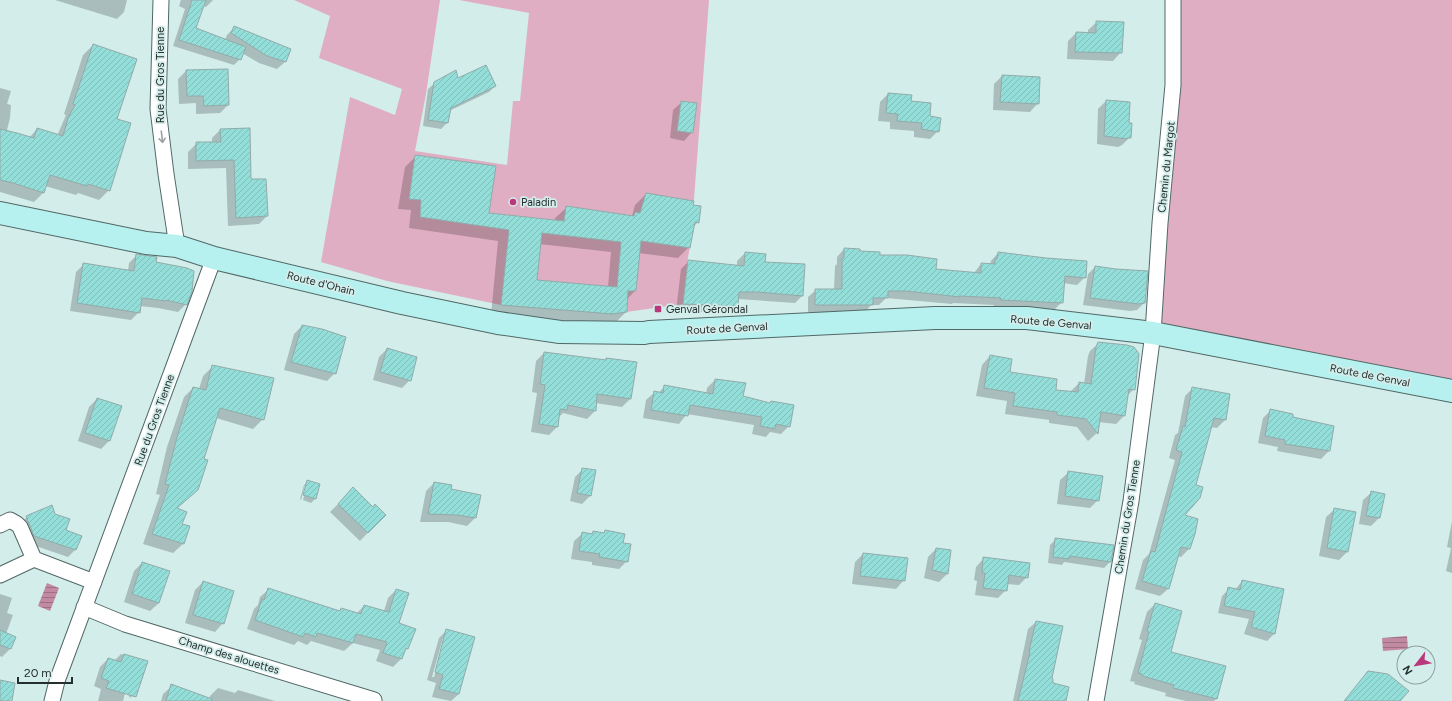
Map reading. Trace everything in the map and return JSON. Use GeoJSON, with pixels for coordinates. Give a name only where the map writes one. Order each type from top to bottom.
{"type":"FeatureCollection","features":[{"type":"Feature","properties":{"kind":"main road","name":"Route d'Ohain"},"geometry":{"type":"LineString","coordinates":[[0,213],[146,243],[177,246],[214,258],[402,303],[498,323],[560,332],[644,333]]}},
{"type":"Feature","properties":{"kind":"main road","name":"Route de Genval"},"geometry":{"type":"LineString","coordinates":[[644,333],[982,317],[1026,318],[1153,333],[1452,391]]}},
{"type":"Feature","properties":{"kind":"street","name":"Rue du Gros Tienne"},"geometry":{"type":"LineString","coordinates":[[161,0],[158,109],[177,246]]}},
{"type":"Feature","properties":{"kind":"street","name":"Chemin du Margot"},"geometry":{"type":"LineString","coordinates":[[1153,333],[1160,223],[1173,85],[1173,0]]}},
{"type":"Feature","properties":{"kind":"street","name":"Rue du Gros Tienne"},"geometry":{"type":"LineString","coordinates":[[52,701],[57,681],[84,607],[214,258]]}},
{"type":"Feature","properties":{"kind":"street","name":"Chemin du Gros Tienne"},"geometry":{"type":"LineString","coordinates":[[1096,701],[1131,501],[1153,333]]}},
{"type":"Feature","properties":{"kind":"street"},"geometry":{"type":"LineString","coordinates":[[0,525],[10,520],[17,524],[34,560]]}},
{"type":"Feature","properties":{"kind":"street"},"geometry":{"type":"LineString","coordinates":[[0,575],[34,560],[94,582]]}},
{"type":"Feature","properties":{"kind":"street","name":"Champ des alouettes"},"geometry":{"type":"LineString","coordinates":[[84,607],[125,624],[374,700]]}},
{"type":"Feature","properties":{"kind":"shaded area","name":"Paladin"},"geometry":{"type":"Polygon","coordinates":[[[294,0],[440,0],[426,94],[415,151],[507,165],[513,101],[520,101],[529,13],[459,0],[709,0],[694,199],[690,226],[694,227],[688,257],[683,304],[612,314],[501,305],[387,281],[321,262],[350,97],[395,115],[402,89],[319,58],[330,16],[294,0]]]}},
{"type":"Feature","properties":{"kind":"shaded area"},"geometry":{"type":"Polygon","coordinates":[[[1180,0],[1452,0],[1452,379],[1152,326],[1180,0]]]}},
{"type":"Feature","properties":{"kind":"shaded area"},"geometry":{"type":"Polygon","coordinates":[[[47,583],[59,588],[50,611],[38,606],[47,583]]]}},
{"type":"Feature","properties":{"kind":"shaded area"},"geometry":{"type":"Polygon","coordinates":[[[1407,636],[1408,645],[1396,645],[1396,650],[1383,651],[1382,638],[1407,636]]]}},
{"type":"Feature","properties":{"kind":"building"},"geometry":{"type":"Polygon","coordinates":[[[192,0],[206,0],[196,28],[246,47],[241,60],[179,40],[192,0]]]}},
{"type":"Feature","properties":{"kind":"building"},"geometry":{"type":"Polygon","coordinates":[[[1096,21],[1124,22],[1122,53],[1075,52],[1076,32],[1096,33],[1096,21]]]}},
{"type":"Feature","properties":{"kind":"building"},"geometry":{"type":"Polygon","coordinates":[[[234,26],[291,49],[286,62],[267,56],[231,33],[234,26]]]}},
{"type":"Feature","properties":{"kind":"building"},"geometry":{"type":"Polygon","coordinates":[[[93,44],[137,59],[117,119],[131,123],[110,191],[50,175],[44,193],[0,180],[0,129],[34,138],[37,128],[63,136],[68,118],[75,105],[73,104],[93,44]]]}},
{"type":"Feature","properties":{"kind":"building"},"geometry":{"type":"Polygon","coordinates":[[[486,65],[496,86],[451,108],[448,123],[428,120],[434,82],[456,70],[458,78],[486,65]]]}},
{"type":"Feature","properties":{"kind":"building"},"geometry":{"type":"Polygon","coordinates":[[[228,69],[229,105],[204,106],[203,96],[187,96],[186,70],[228,69]]]}},
{"type":"Feature","properties":{"kind":"building"},"geometry":{"type":"Polygon","coordinates":[[[1002,75],[1040,77],[1039,104],[1000,102],[1002,75]]]}},
{"type":"Feature","properties":{"kind":"building"},"geometry":{"type":"Polygon","coordinates":[[[888,93],[912,95],[911,101],[931,103],[930,116],[941,118],[939,132],[921,129],[922,123],[897,121],[898,114],[886,113],[888,93]]]}},
{"type":"Feature","properties":{"kind":"building"},"geometry":{"type":"Polygon","coordinates":[[[1106,100],[1130,102],[1129,123],[1132,123],[1131,138],[1127,139],[1104,136],[1106,100]]]}},
{"type":"Feature","properties":{"kind":"building"},"geometry":{"type":"Polygon","coordinates":[[[681,101],[697,103],[693,133],[677,131],[681,101]]]}},
{"type":"Feature","properties":{"kind":"building"},"geometry":{"type":"Polygon","coordinates":[[[250,128],[251,179],[266,179],[268,216],[236,218],[234,160],[196,161],[196,142],[221,142],[220,129],[250,128]]]}},
{"type":"Feature","properties":{"kind":"building"},"geometry":{"type":"Polygon","coordinates":[[[415,155],[496,166],[489,213],[564,221],[566,206],[634,216],[635,212],[640,213],[646,193],[694,201],[693,205],[701,206],[699,223],[695,222],[690,248],[641,241],[636,291],[628,291],[627,312],[612,314],[501,305],[509,230],[420,217],[421,200],[409,199],[415,155]],[[542,233],[537,280],[617,287],[621,242],[542,233]]]}},
{"type":"Feature","properties":{"kind":"building"},"geometry":{"type":"Polygon","coordinates":[[[844,248],[860,249],[860,251],[880,252],[880,255],[907,255],[937,259],[936,269],[981,273],[981,263],[995,264],[995,259],[997,259],[998,252],[1087,261],[1086,278],[1065,276],[1063,303],[1000,300],[1001,298],[960,297],[906,291],[888,291],[888,298],[873,298],[873,305],[815,305],[815,289],[842,289],[842,258],[844,258],[844,248]]]}},
{"type":"Feature","properties":{"kind":"building"},"geometry":{"type":"Polygon","coordinates":[[[745,252],[766,254],[765,262],[805,264],[803,296],[739,292],[738,306],[683,304],[688,260],[744,266],[745,252]]]}},
{"type":"Feature","properties":{"kind":"building"},"geometry":{"type":"Polygon","coordinates":[[[136,254],[157,257],[156,262],[187,268],[194,271],[192,291],[187,305],[166,300],[142,298],[140,313],[77,303],[83,263],[134,271],[136,254]]]}},
{"type":"Feature","properties":{"kind":"building"},"geometry":{"type":"Polygon","coordinates":[[[1095,266],[1148,271],[1145,303],[1138,304],[1090,298],[1095,266]]]}},
{"type":"Feature","properties":{"kind":"building"},"geometry":{"type":"Polygon","coordinates":[[[302,325],[322,329],[346,337],[336,374],[291,362],[302,325]]]}},
{"type":"Feature","properties":{"kind":"building"},"geometry":{"type":"Polygon","coordinates":[[[1098,342],[1134,347],[1139,354],[1135,390],[1129,389],[1125,416],[1101,412],[1098,434],[1086,419],[1057,415],[1057,412],[1013,406],[1015,393],[984,388],[990,355],[1012,359],[1010,372],[1057,379],[1056,390],[1078,392],[1079,382],[1091,384],[1098,342]]]}},
{"type":"Feature","properties":{"kind":"building"},"geometry":{"type":"Polygon","coordinates":[[[387,348],[417,357],[411,381],[380,372],[387,348]]]}},
{"type":"Feature","properties":{"kind":"building"},"geometry":{"type":"Polygon","coordinates":[[[544,352],[606,360],[606,358],[637,362],[631,399],[597,394],[596,411],[568,405],[567,410],[560,409],[558,427],[539,424],[545,385],[540,384],[544,352]]]}},
{"type":"Feature","properties":{"kind":"building"},"geometry":{"type":"Polygon","coordinates":[[[212,365],[274,378],[264,420],[220,408],[204,459],[208,460],[198,490],[177,508],[187,512],[182,524],[190,526],[184,544],[152,534],[169,485],[165,484],[177,437],[193,387],[206,390],[212,365]]]}},
{"type":"Feature","properties":{"kind":"building"},"geometry":{"type":"Polygon","coordinates":[[[715,379],[746,383],[743,396],[770,403],[771,401],[794,405],[790,427],[776,424],[775,429],[760,426],[762,417],[690,405],[688,416],[651,410],[654,391],[663,393],[664,385],[713,394],[715,379]]]}},
{"type":"Feature","properties":{"kind":"building"},"geometry":{"type":"Polygon","coordinates":[[[1192,387],[1230,394],[1226,420],[1214,418],[1196,485],[1203,487],[1200,498],[1185,515],[1198,519],[1195,534],[1190,549],[1181,547],[1169,589],[1142,581],[1151,551],[1155,552],[1182,452],[1176,450],[1183,426],[1185,427],[1192,387]]]}},
{"type":"Feature","properties":{"kind":"building"},"geometry":{"type":"Polygon","coordinates":[[[97,398],[122,406],[110,441],[85,433],[97,398]]]}},
{"type":"Feature","properties":{"kind":"building"},"geometry":{"type":"Polygon","coordinates":[[[1270,409],[1293,414],[1293,417],[1334,426],[1330,451],[1285,444],[1285,440],[1265,436],[1270,409]]]}},
{"type":"Feature","properties":{"kind":"building"},"geometry":{"type":"Polygon","coordinates":[[[582,468],[596,470],[591,496],[577,493],[582,468]]]}},
{"type":"Feature","properties":{"kind":"building"},"geometry":{"type":"Polygon","coordinates":[[[1068,471],[1103,476],[1099,501],[1065,496],[1068,471]]]}},
{"type":"Feature","properties":{"kind":"building"},"geometry":{"type":"Polygon","coordinates":[[[307,480],[320,484],[316,499],[303,495],[307,480]]]}},
{"type":"Feature","properties":{"kind":"building"},"geometry":{"type":"Polygon","coordinates":[[[434,482],[452,485],[451,489],[481,495],[476,518],[456,515],[428,514],[434,482]]]}},
{"type":"Feature","properties":{"kind":"building"},"geometry":{"type":"Polygon","coordinates":[[[353,487],[373,507],[375,504],[386,515],[368,533],[338,504],[353,487]]]}},
{"type":"Feature","properties":{"kind":"building"},"geometry":{"type":"Polygon","coordinates":[[[1371,491],[1385,494],[1380,518],[1366,516],[1371,491]]]}},
{"type":"Feature","properties":{"kind":"building"},"geometry":{"type":"Polygon","coordinates":[[[52,505],[55,514],[70,519],[66,530],[82,536],[76,550],[34,536],[26,516],[52,505]]]}},
{"type":"Feature","properties":{"kind":"building"},"geometry":{"type":"Polygon","coordinates":[[[1334,508],[1356,512],[1348,552],[1327,548],[1334,508]]]}},
{"type":"Feature","properties":{"kind":"building"},"geometry":{"type":"Polygon","coordinates":[[[605,530],[625,534],[623,543],[631,544],[628,562],[599,557],[600,554],[579,551],[582,532],[592,534],[593,531],[604,533],[605,530]]]}},
{"type":"Feature","properties":{"kind":"building"},"geometry":{"type":"Polygon","coordinates":[[[1055,538],[1114,545],[1111,562],[1070,556],[1069,559],[1053,557],[1055,538]]]}},
{"type":"Feature","properties":{"kind":"building"},"geometry":{"type":"Polygon","coordinates":[[[936,548],[951,550],[948,574],[932,570],[936,548]]]}},
{"type":"Feature","properties":{"kind":"building"},"geometry":{"type":"Polygon","coordinates":[[[863,553],[908,558],[905,581],[860,576],[863,553]]]}},
{"type":"Feature","properties":{"kind":"building"},"geometry":{"type":"Polygon","coordinates":[[[983,557],[1030,563],[1028,578],[1009,575],[1007,591],[983,588],[985,573],[982,573],[983,557]]]}},
{"type":"Feature","properties":{"kind":"building"},"geometry":{"type":"Polygon","coordinates":[[[142,562],[170,571],[159,603],[132,594],[142,562]]]}},
{"type":"Feature","properties":{"kind":"building"},"geometry":{"type":"Polygon","coordinates":[[[1242,580],[1284,589],[1275,634],[1251,627],[1255,612],[1224,606],[1228,587],[1240,590],[1242,580]]]}},
{"type":"Feature","properties":{"kind":"building"},"geometry":{"type":"Polygon","coordinates":[[[203,581],[234,591],[224,624],[193,615],[203,581]]]}},
{"type":"Feature","properties":{"kind":"building"},"geometry":{"type":"Polygon","coordinates":[[[268,588],[340,611],[341,608],[361,614],[364,605],[389,612],[396,589],[409,593],[399,623],[416,629],[408,649],[406,648],[402,659],[383,653],[387,642],[356,634],[353,643],[317,633],[316,637],[305,633],[303,637],[255,620],[262,599],[264,600],[268,588]]]}},
{"type":"Feature","properties":{"kind":"building"},"geometry":{"type":"Polygon","coordinates":[[[1155,603],[1182,611],[1171,652],[1226,666],[1217,699],[1173,688],[1174,685],[1142,676],[1142,674],[1138,673],[1155,603]]]}},
{"type":"Feature","properties":{"kind":"building"},"geometry":{"type":"Polygon","coordinates":[[[1036,621],[1063,626],[1052,678],[1053,683],[1069,687],[1066,701],[1018,701],[1036,621]]]}},
{"type":"Feature","properties":{"kind":"building"},"geometry":{"type":"Polygon","coordinates":[[[446,629],[475,637],[459,694],[439,689],[443,675],[435,672],[446,629]]]}},
{"type":"Feature","properties":{"kind":"building"},"geometry":{"type":"Polygon","coordinates":[[[0,630],[16,637],[11,649],[0,645],[0,630]]]}},
{"type":"Feature","properties":{"kind":"building"},"geometry":{"type":"Polygon","coordinates":[[[124,654],[148,661],[136,697],[106,688],[109,681],[101,678],[108,658],[121,662],[124,654]]]}},
{"type":"Feature","properties":{"kind":"building"},"geometry":{"type":"Polygon","coordinates":[[[1368,671],[1388,674],[1396,680],[1396,685],[1402,685],[1409,691],[1400,701],[1344,701],[1368,671]]]}},
{"type":"Feature","properties":{"kind":"building"},"geometry":{"type":"Polygon","coordinates":[[[0,680],[15,683],[12,701],[0,701],[0,680]]]}},
{"type":"Feature","properties":{"kind":"building"},"geometry":{"type":"Polygon","coordinates":[[[171,684],[212,699],[212,701],[166,701],[171,684]]]}},
{"type":"Feature","properties":{"kind":"place","name":"Paladin"},"geometry":{"type":"Point","coordinates":[513,202]}},
{"type":"Feature","properties":{"kind":"place","name":"Genval Gérondal"},"geometry":{"type":"Point","coordinates":[658,309]}}]}
